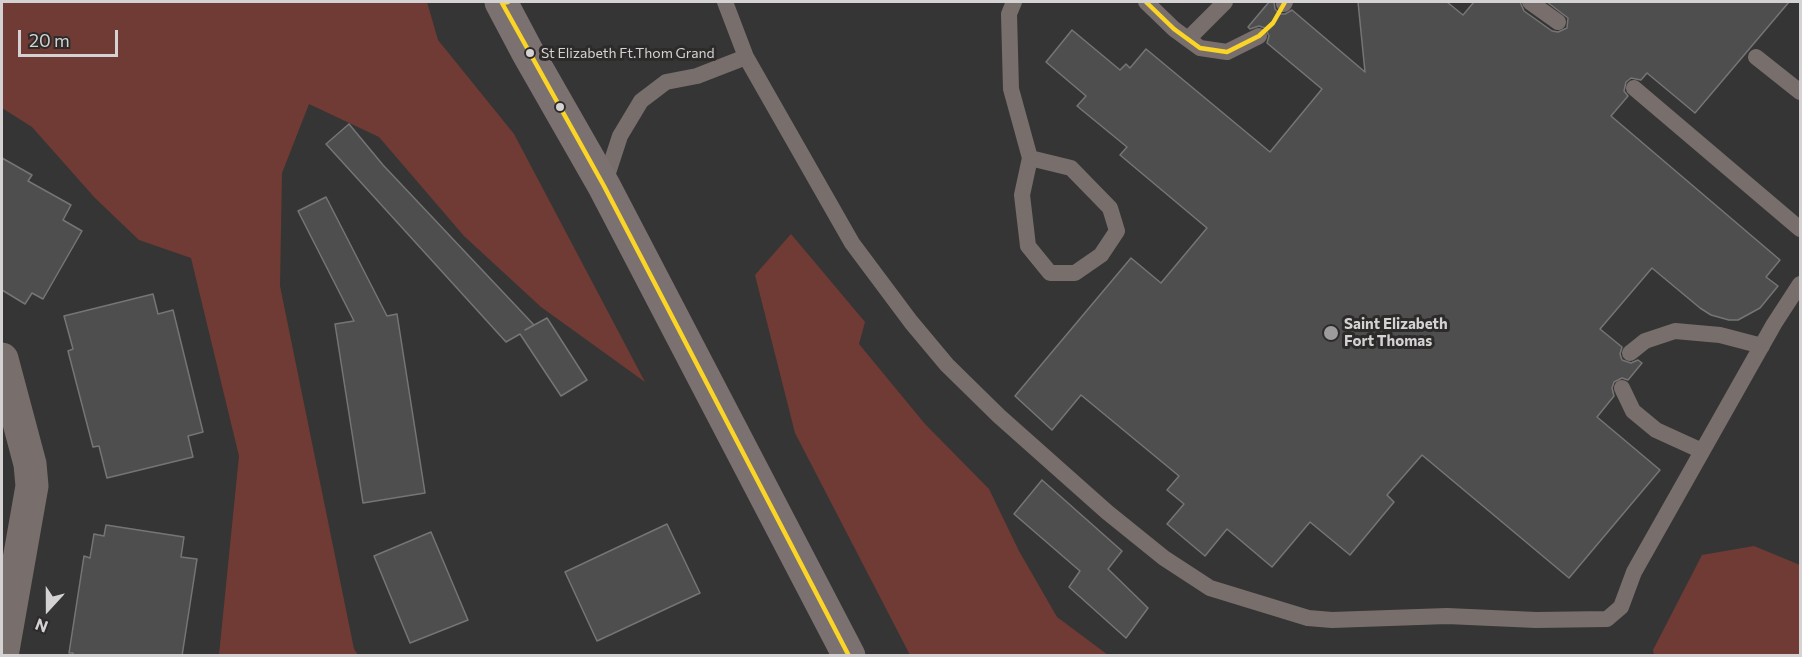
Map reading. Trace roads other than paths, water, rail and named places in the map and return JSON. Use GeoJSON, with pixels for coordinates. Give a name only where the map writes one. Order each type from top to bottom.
{"type":"FeatureCollection","features":[{"type":"Feature","properties":{"kind":"main road"},"geometry":{"type":"LineString","coordinates":[[503,2],[604,186],[849,656]]}},
{"type":"Feature","properties":{"kind":"street"},"geometry":{"type":"LineString","coordinates":[[2,358],[30,464],[32,486],[2,656]]}},
{"type":"Feature","properties":{"kind":"lane"},"geometry":{"type":"LineString","coordinates":[[725,2],[746,57],[852,243],[911,322],[947,365],[999,416],[1107,512],[1164,558],[1210,588],[1308,618],[1332,620],[1447,616],[1536,620],[1607,619],[1621,607],[1634,572],[1762,346],[1800,284]]}},
{"type":"Feature","properties":{"kind":"lane"},"geometry":{"type":"LineString","coordinates":[[1014,2],[1009,14],[1011,89],[1030,158],[1022,195],[1028,246],[1050,273],[1075,273],[1101,255],[1117,231],[1110,207],[1071,168],[1030,158]]}},
{"type":"Feature","properties":{"kind":"lane"},"geometry":{"type":"LineString","coordinates":[[1146,2],[1174,29],[1200,48],[1227,52],[1259,36]]}},
{"type":"Feature","properties":{"kind":"lane"},"geometry":{"type":"LineString","coordinates":[[1188,39],[1225,2]]}},
{"type":"Feature","properties":{"kind":"lane"},"geometry":{"type":"LineString","coordinates":[[1530,2],[1558,22]]}},
{"type":"Feature","properties":{"kind":"lane"},"geometry":{"type":"LineString","coordinates":[[604,186],[620,136],[641,101],[666,82],[697,76],[746,57]]}},
{"type":"Feature","properties":{"kind":"lane"},"geometry":{"type":"LineString","coordinates":[[1756,57],[1800,92]]}},
{"type":"Feature","properties":{"kind":"lane"},"geometry":{"type":"LineString","coordinates":[[1634,88],[1800,229]]}},
{"type":"Feature","properties":{"kind":"lane"},"geometry":{"type":"LineString","coordinates":[[1630,353],[1645,341],[1675,331],[1720,335],[1762,346]]}},
{"type":"Feature","properties":{"kind":"lane"},"geometry":{"type":"LineString","coordinates":[[1622,388],[1633,411],[1656,430],[1702,451]]}},
{"type":"Feature","properties":{"kind":"place","name":"St Elizabeth Ft.Thom Grand"},"geometry":{"type":"Point","coordinates":[530,53]}},
{"type":"Feature","properties":{"kind":"place","name":"Saint Elizabeth Fort Thomas"},"geometry":{"type":"Point","coordinates":[1331,333]}}]}
